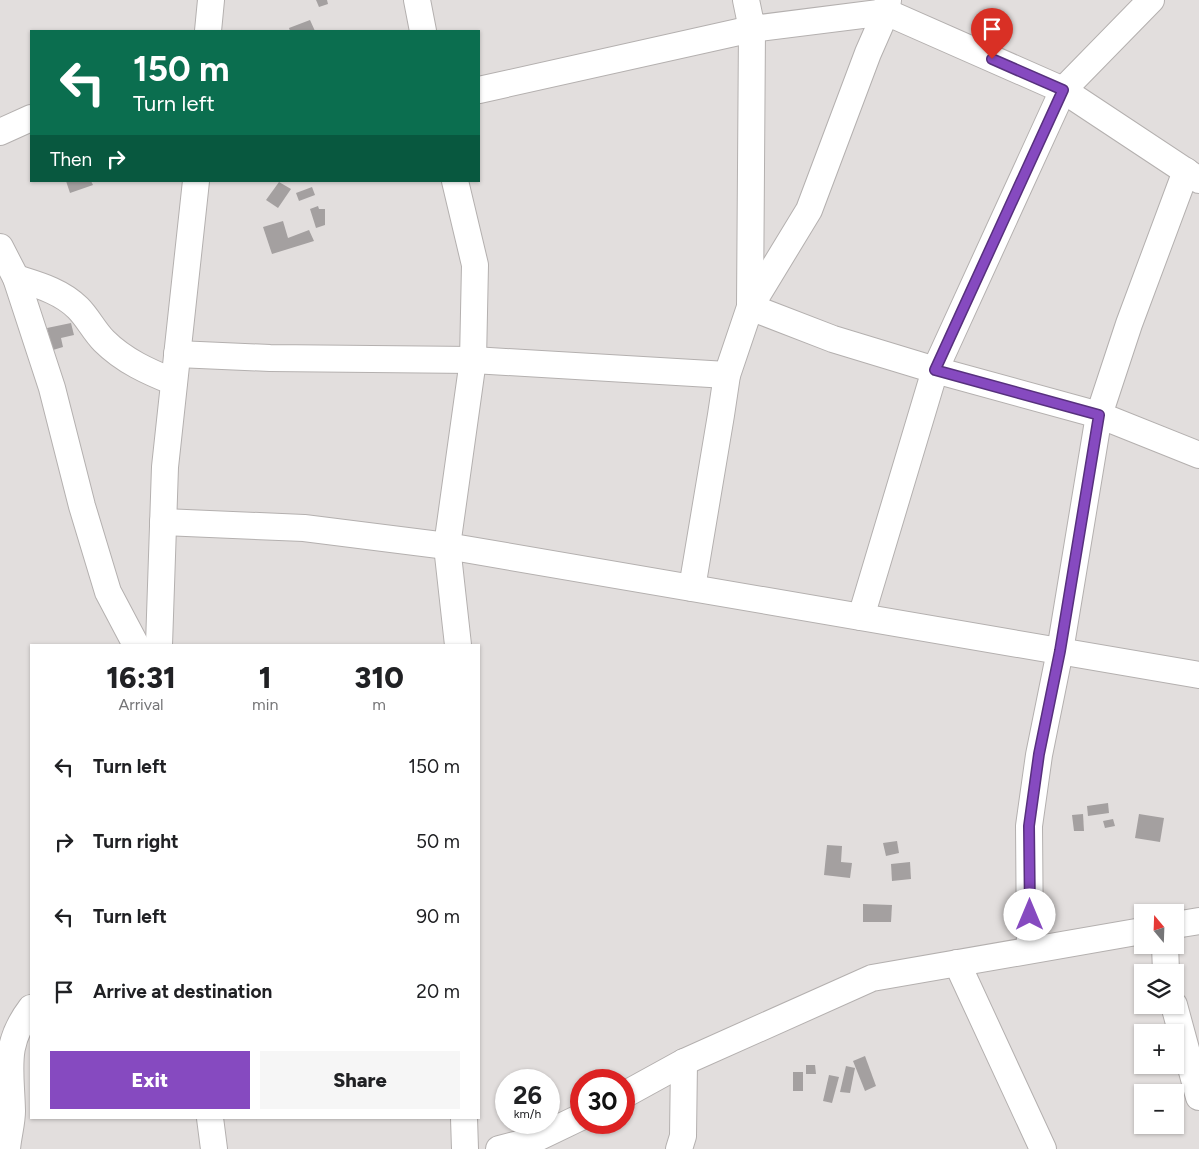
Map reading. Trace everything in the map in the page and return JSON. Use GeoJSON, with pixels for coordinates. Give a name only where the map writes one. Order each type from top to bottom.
{"type":"FeatureCollection","features":[{"type":"Feature","properties":{"kind":"street"},"geometry":{"type":"LineString","coordinates":[[208,30],[211,0]]}},
{"type":"Feature","properties":{"kind":"street"},"geometry":{"type":"LineString","coordinates":[[417,0],[423,30]]}},
{"type":"Feature","properties":{"kind":"street"},"geometry":{"type":"LineString","coordinates":[[746,0],[752,29],[750,307]]}},
{"type":"Feature","properties":{"kind":"street"},"geometry":{"type":"LineString","coordinates":[[861,617],[935,370],[1063,90],[1151,0]]}},
{"type":"Feature","properties":{"kind":"street"},"geometry":{"type":"LineString","coordinates":[[692,588],[727,375],[750,307],[809,210],[887,6]]}},
{"type":"Feature","properties":{"kind":"street"},"geometry":{"type":"LineString","coordinates":[[480,90],[752,29],[887,6],[1063,90],[1192,176],[1129,324],[1099,415],[1060,651],[1039,754],[1029,826],[1030,950]]}},
{"type":"Feature","properties":{"kind":"street"},"geometry":{"type":"LineString","coordinates":[[0,132],[30,118]]}},
{"type":"Feature","properties":{"kind":"street"},"geometry":{"type":"LineString","coordinates":[[159,644],[165,467],[196,182]]}},
{"type":"Feature","properties":{"kind":"street"},"geometry":{"type":"LineString","coordinates":[[455,182],[475,265],[473,360],[447,546],[458,644]]}},
{"type":"Feature","properties":{"kind":"street"},"geometry":{"type":"LineString","coordinates":[[0,247],[16,278],[52,388],[82,506],[108,592],[135,644]]}},
{"type":"Feature","properties":{"kind":"street"},"geometry":{"type":"LineString","coordinates":[[16,278],[41,286],[65,297],[79,308],[104,341],[122,356],[142,369],[174,382]]}},
{"type":"Feature","properties":{"kind":"street"},"geometry":{"type":"LineString","coordinates":[[750,307],[833,339],[935,370],[1099,415],[1199,455]]}},
{"type":"Feature","properties":{"kind":"street"},"geometry":{"type":"LineString","coordinates":[[177,354],[270,358],[473,360],[727,375]]}},
{"type":"Feature","properties":{"kind":"street"},"geometry":{"type":"LineString","coordinates":[[163,522],[304,528],[447,546],[1199,675]]}},
{"type":"Feature","properties":{"kind":"street"},"geometry":{"type":"LineString","coordinates":[[1184,924],[1199,921]]}},
{"type":"Feature","properties":{"kind":"street"},"geometry":{"type":"LineString","coordinates":[[635,1089],[684,1062],[872,978],[1134,932]]}},
{"type":"Feature","properties":{"kind":"street"},"geometry":{"type":"LineString","coordinates":[[957,963],[1043,1149]]}},
{"type":"Feature","properties":{"kind":"street"},"geometry":{"type":"LineString","coordinates":[[7,1149],[12,1113],[10,1055],[14,1036],[30,1009]]}},
{"type":"Feature","properties":{"kind":"street"},"geometry":{"type":"LineString","coordinates":[[1176,1014],[1199,1097]]}},
{"type":"Feature","properties":{"kind":"street"},"geometry":{"type":"LineString","coordinates":[[679,1149],[683,1136],[684,1062]]}},
{"type":"Feature","properties":{"kind":"street"},"geometry":{"type":"LineString","coordinates":[[210,1119],[214,1149]]}},
{"type":"Feature","properties":{"kind":"street"},"geometry":{"type":"LineString","coordinates":[[464,1119],[465,1149]]}},
{"type":"Feature","properties":{"kind":"street"},"geometry":{"type":"LineString","coordinates":[[499,1149],[531,1142],[570,1122]]}},
{"type":"Feature","properties":{"kind":"building"},"geometry":{"type":"Polygon","coordinates":[[[316,0],[327,0],[328,4],[319,7],[316,0]]]}},
{"type":"Feature","properties":{"kind":"building"},"geometry":{"type":"Polygon","coordinates":[[[310,20],[315,30],[290,30],[289,28],[310,20]]]}},
{"type":"Feature","properties":{"kind":"building"},"geometry":{"type":"Polygon","coordinates":[[[66,182],[92,182],[93,185],[70,193],[66,182]]]}},
{"type":"Feature","properties":{"kind":"building"},"geometry":{"type":"Polygon","coordinates":[[[279,182],[291,189],[278,208],[266,200],[279,182]]]}},
{"type":"Feature","properties":{"kind":"building"},"geometry":{"type":"Polygon","coordinates":[[[312,187],[315,195],[299,201],[296,193],[312,187]]]}},
{"type":"Feature","properties":{"kind":"building"},"geometry":{"type":"Polygon","coordinates":[[[318,206],[319,209],[325,209],[325,225],[316,228],[310,209],[318,206]]]}},
{"type":"Feature","properties":{"kind":"building"},"geometry":{"type":"Polygon","coordinates":[[[283,221],[288,238],[309,230],[314,241],[272,254],[263,227],[283,221]]]}},
{"type":"Feature","properties":{"kind":"building"},"geometry":{"type":"Polygon","coordinates":[[[71,323],[74,335],[61,338],[63,347],[53,350],[47,328],[71,323]]]}},
{"type":"Feature","properties":{"kind":"building"},"geometry":{"type":"Polygon","coordinates":[[[1108,803],[1109,813],[1088,816],[1087,806],[1108,803]]]}},
{"type":"Feature","properties":{"kind":"building"},"geometry":{"type":"Polygon","coordinates":[[[1083,814],[1084,831],[1074,831],[1072,815],[1083,814]]]}},
{"type":"Feature","properties":{"kind":"building"},"geometry":{"type":"Polygon","coordinates":[[[1139,814],[1164,818],[1160,842],[1135,838],[1139,814]]]}},
{"type":"Feature","properties":{"kind":"building"},"geometry":{"type":"Polygon","coordinates":[[[1113,819],[1115,826],[1105,828],[1103,821],[1113,819]]]}},
{"type":"Feature","properties":{"kind":"building"},"geometry":{"type":"Polygon","coordinates":[[[897,841],[899,853],[886,856],[883,843],[897,841]]]}},
{"type":"Feature","properties":{"kind":"building"},"geometry":{"type":"Polygon","coordinates":[[[827,845],[842,846],[841,862],[852,863],[850,878],[824,875],[827,845]]]}},
{"type":"Feature","properties":{"kind":"building"},"geometry":{"type":"Polygon","coordinates":[[[910,862],[911,879],[892,881],[891,864],[910,862]]]}},
{"type":"Feature","properties":{"kind":"building"},"geometry":{"type":"Polygon","coordinates":[[[863,904],[892,905],[891,922],[863,922],[863,904]]]}},
{"type":"Feature","properties":{"kind":"building"},"geometry":{"type":"Polygon","coordinates":[[[865,1056],[876,1086],[865,1091],[853,1061],[865,1056]]]}},
{"type":"Feature","properties":{"kind":"building"},"geometry":{"type":"Polygon","coordinates":[[[806,1065],[815,1065],[816,1074],[806,1074],[806,1065]]]}},
{"type":"Feature","properties":{"kind":"building"},"geometry":{"type":"Polygon","coordinates":[[[846,1066],[855,1068],[850,1093],[840,1092],[846,1066]]]}},
{"type":"Feature","properties":{"kind":"building"},"geometry":{"type":"Polygon","coordinates":[[[793,1072],[803,1072],[803,1091],[793,1091],[793,1072]]]}},
{"type":"Feature","properties":{"kind":"building"},"geometry":{"type":"Polygon","coordinates":[[[829,1075],[839,1077],[832,1103],[823,1101],[829,1075]]]}},
{"type":"Feature","properties":{"kind":"route"},"geometry":{"type":"LineString","coordinates":[[992,59],[1063,90],[935,370],[1099,415],[1060,651],[1039,754],[1029,826],[1030,915]]}}]}
